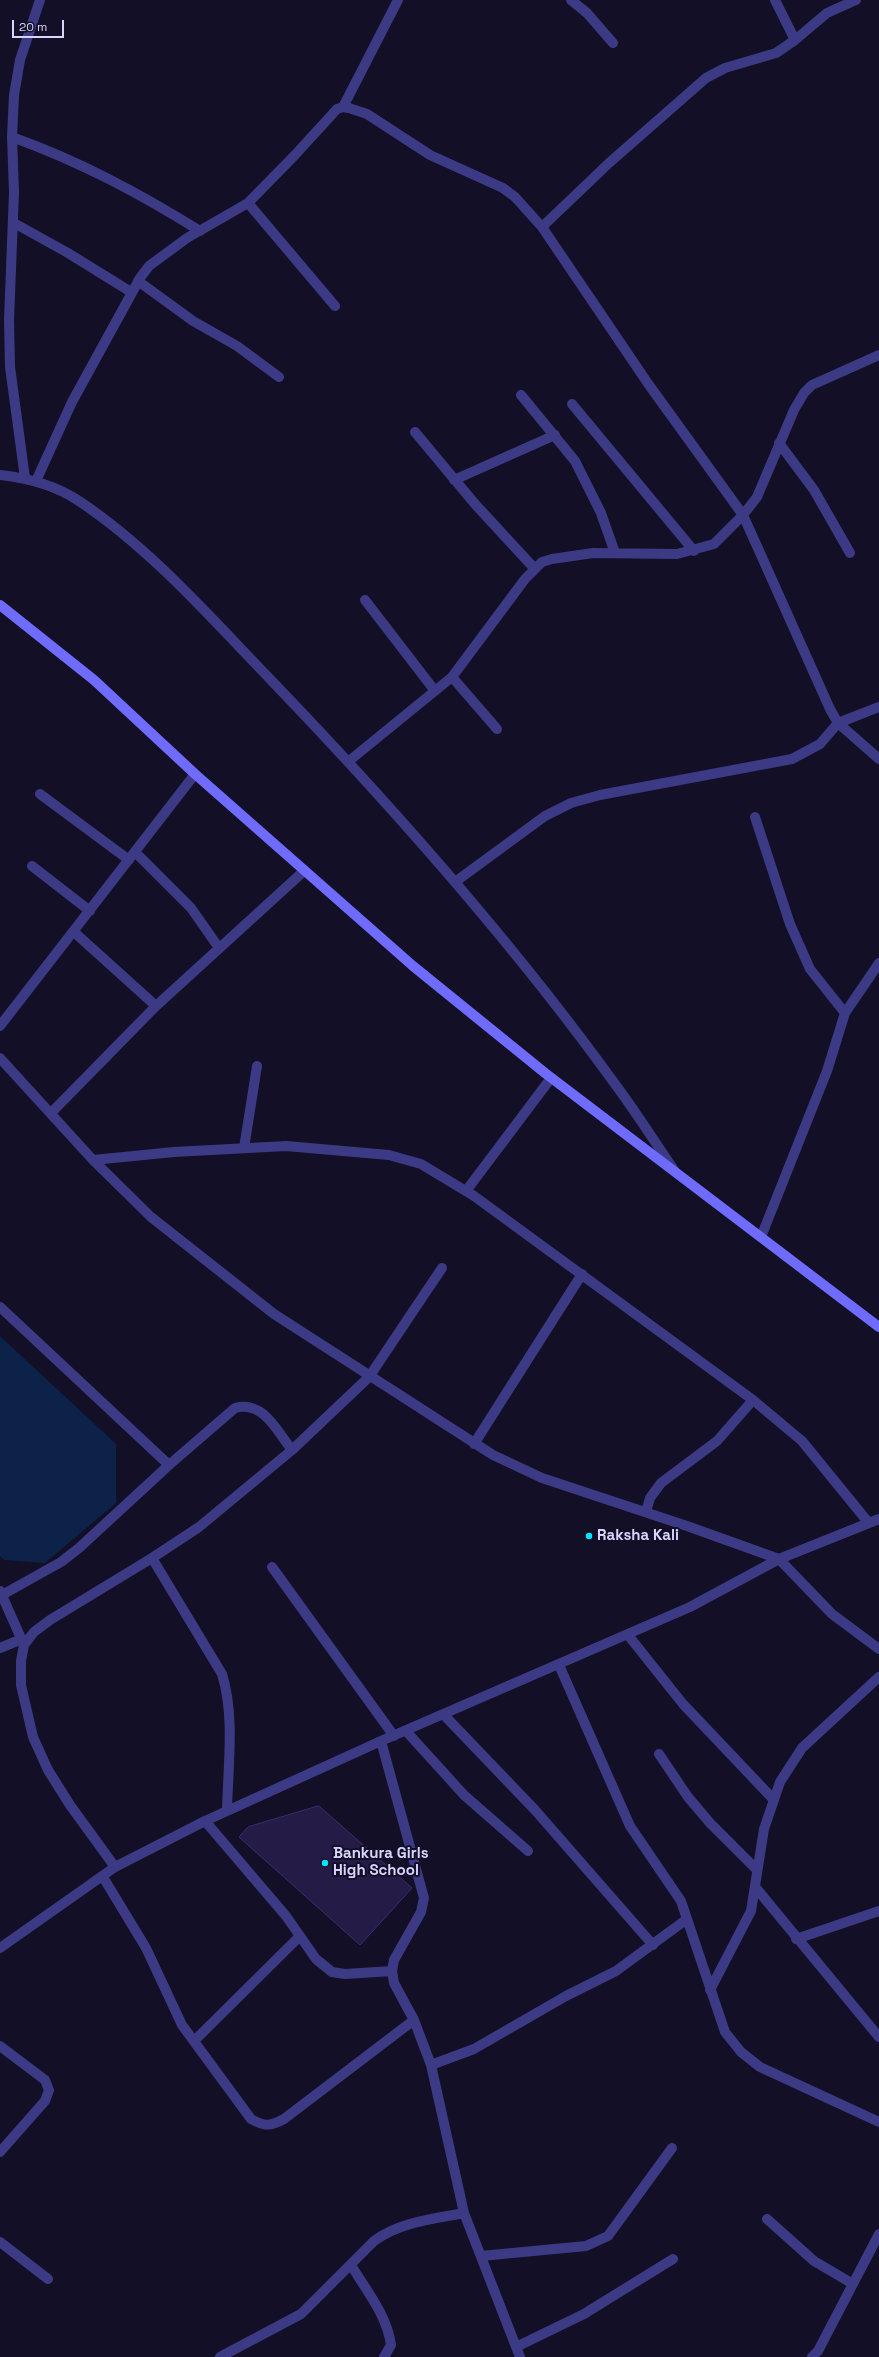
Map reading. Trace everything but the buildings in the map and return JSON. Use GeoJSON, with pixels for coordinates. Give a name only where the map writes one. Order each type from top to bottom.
{"type":"FeatureCollection","features":[{"type":"Feature","properties":{"kind":"street"},"geometry":{"type":"LineString","coordinates":[[25,478],[10,367],[9,320],[14,223],[12,137],[14,95],[20,60],[40,0]]}},
{"type":"Feature","properties":{"kind":"street"},"geometry":{"type":"LineString","coordinates":[[343,107],[398,0]]}},
{"type":"Feature","properties":{"kind":"street"},"geometry":{"type":"LineString","coordinates":[[571,0],[587,13],[614,43]]}},
{"type":"Feature","properties":{"kind":"street"},"geometry":{"type":"LineString","coordinates":[[775,0],[795,40]]}},
{"type":"Feature","properties":{"kind":"street"},"geometry":{"type":"LineString","coordinates":[[542,227],[609,163],[706,78],[725,68],[776,54],[827,13],[856,0]]}},
{"type":"Feature","properties":{"kind":"street"},"geometry":{"type":"LineString","coordinates":[[36,481],[68,409],[138,281],[149,266],[200,231],[248,203],[337,109],[343,107],[367,114],[430,155],[503,188],[515,197],[542,227],[649,385],[743,515],[827,702],[838,723],[879,759]]}},
{"type":"Feature","properties":{"kind":"street"},"geometry":{"type":"LineString","coordinates":[[12,137],[87,166],[124,185],[200,231]]}},
{"type":"Feature","properties":{"kind":"street"},"geometry":{"type":"LineString","coordinates":[[248,203],[335,306]]}},
{"type":"Feature","properties":{"kind":"street"},"geometry":{"type":"LineString","coordinates":[[14,223],[68,253],[132,292]]}},
{"type":"Feature","properties":{"kind":"street"},"geometry":{"type":"LineString","coordinates":[[138,281],[193,321],[237,346],[279,377]]}},
{"type":"Feature","properties":{"kind":"street"},"geometry":{"type":"LineString","coordinates":[[349,761],[452,677],[534,568],[552,558],[593,553],[677,554],[694,551],[714,544],[743,515],[757,497],[779,443],[794,410],[804,393],[812,385],[879,355]]}},
{"type":"Feature","properties":{"kind":"street"},"geometry":{"type":"LineString","coordinates":[[0,360],[10,367]]}},
{"type":"Feature","properties":{"kind":"street"},"geometry":{"type":"LineString","coordinates":[[521,395],[569,452],[586,479],[615,553]]}},
{"type":"Feature","properties":{"kind":"street"},"geometry":{"type":"LineString","coordinates":[[572,404],[694,551]]}},
{"type":"Feature","properties":{"kind":"street"},"geometry":{"type":"LineString","coordinates":[[415,432],[454,480],[534,568]]}},
{"type":"Feature","properties":{"kind":"street"},"geometry":{"type":"LineString","coordinates":[[454,480],[555,435]]}},
{"type":"Feature","properties":{"kind":"street"},"geometry":{"type":"LineString","coordinates":[[779,443],[814,490],[850,553]]}},
{"type":"Feature","properties":{"kind":"street"},"geometry":{"type":"LineString","coordinates":[[0,474],[36,481],[77,500],[134,544],[222,629],[349,761],[455,882],[552,1000],[612,1079],[676,1174]]}},
{"type":"Feature","properties":{"kind":"street"},"geometry":{"type":"LineString","coordinates":[[364,600],[435,691]]}},
{"type":"Feature","properties":{"kind":"street"},"geometry":{"type":"LineString","coordinates":[[0,605],[94,680],[195,774],[413,966],[551,1078],[879,1327]]}},
{"type":"Feature","properties":{"kind":"street"},"geometry":{"type":"LineString","coordinates":[[452,677],[497,729]]}},
{"type":"Feature","properties":{"kind":"street"},"geometry":{"type":"LineString","coordinates":[[455,882],[545,816],[571,803],[600,795],[792,759],[820,744],[838,723],[879,707]]}},
{"type":"Feature","properties":{"kind":"street"},"geometry":{"type":"LineString","coordinates":[[0,1026],[195,774]]}},
{"type":"Feature","properties":{"kind":"street"},"geometry":{"type":"LineString","coordinates":[[40,794],[132,856],[191,908],[220,948]]}},
{"type":"Feature","properties":{"kind":"street"},"geometry":{"type":"LineString","coordinates":[[755,817],[790,924],[810,969],[845,1013]]}},
{"type":"Feature","properties":{"kind":"street"},"geometry":{"type":"LineString","coordinates":[[32,866],[90,911]]}},
{"type":"Feature","properties":{"kind":"street"},"geometry":{"type":"LineString","coordinates":[[51,1112],[156,1006],[304,871]]}},
{"type":"Feature","properties":{"kind":"street"},"geometry":{"type":"LineString","coordinates":[[74,932],[156,1006]]}},
{"type":"Feature","properties":{"kind":"street"},"geometry":{"type":"LineString","coordinates":[[761,1237],[827,1071],[845,1013],[879,963]]}},
{"type":"Feature","properties":{"kind":"street"},"geometry":{"type":"LineString","coordinates":[[0,1058],[51,1112],[93,1160],[151,1216],[274,1314],[369,1377],[492,1455],[542,1478],[646,1512],[779,1559],[832,1614],[879,1650]]}},
{"type":"Feature","properties":{"kind":"street"},"geometry":{"type":"LineString","coordinates":[[244,1148],[257,1066]]}},
{"type":"Feature","properties":{"kind":"street"},"geometry":{"type":"LineString","coordinates":[[466,1190],[551,1078]]}},
{"type":"Feature","properties":{"kind":"street"},"geometry":{"type":"LineString","coordinates":[[93,1160],[286,1146],[389,1155],[421,1164],[466,1190],[753,1400],[802,1441],[868,1522]]}},
{"type":"Feature","properties":{"kind":"street"},"geometry":{"type":"LineString","coordinates":[[0,1648],[23,1642],[50,1620],[152,1558],[199,1526],[292,1450],[369,1377],[442,1268]]}},
{"type":"Feature","properties":{"kind":"street"},"geometry":{"type":"LineString","coordinates":[[474,1444],[582,1274]]}},
{"type":"Feature","properties":{"kind":"street"},"geometry":{"type":"LineString","coordinates":[[0,1307],[169,1465]]}},
{"type":"Feature","properties":{"kind":"street"},"geometry":{"type":"LineString","coordinates":[[646,1512],[650,1498],[661,1483],[717,1441],[753,1400]]}},
{"type":"Feature","properties":{"kind":"street"},"geometry":{"type":"LineString","coordinates":[[115,1867],[70,1805],[48,1770],[33,1737],[21,1685],[23,1642],[1,1593],[61,1562],[79,1548],[169,1465],[235,1408],[243,1406],[256,1408],[262,1412],[292,1450]]}},
{"type":"Feature","properties":{"kind":"street"},"geometry":{"type":"LineString","coordinates":[[0,1948],[103,1877],[115,1867],[227,1810],[380,1741],[560,1665],[690,1607],[779,1559],[868,1522],[879,1519]]}},
{"type":"Feature","properties":{"kind":"street"},"geometry":{"type":"LineString","coordinates":[[152,1558],[222,1674],[227,1689],[229,1720],[227,1810]]}},
{"type":"Feature","properties":{"kind":"street"},"geometry":{"type":"LineString","coordinates":[[272,1567],[394,1736]]}},
{"type":"Feature","properties":{"kind":"street"},"geometry":{"type":"LineString","coordinates":[[628,1635],[683,1704],[774,1800]]}},
{"type":"Feature","properties":{"kind":"street"},"geometry":{"type":"LineString","coordinates":[[560,1665],[630,1826],[680,1901],[725,2032],[741,2052],[760,2067],[879,2122]]}},
{"type":"Feature","properties":{"kind":"street"},"geometry":{"type":"LineString","coordinates":[[710,1990],[750,1911],[756,1888],[757,1870],[764,1829],[780,1782],[802,1748],[879,1679]]}},
{"type":"Feature","properties":{"kind":"street"},"geometry":{"type":"LineString","coordinates":[[444,1715],[535,1810],[653,1945]]}},
{"type":"Feature","properties":{"kind":"street"},"geometry":{"type":"LineString","coordinates":[[406,1731],[464,1795],[528,1851]]}},
{"type":"Feature","properties":{"kind":"street"},"geometry":{"type":"LineString","coordinates":[[380,1741],[424,1898],[421,1912],[394,1960],[392,1971],[394,1983],[414,2020],[431,2065],[464,2213],[520,2357]]}},
{"type":"Feature","properties":{"kind":"street"},"geometry":{"type":"LineString","coordinates":[[658,1754],[688,1797],[710,1823],[757,1870]]}},
{"type":"Feature","properties":{"kind":"street"},"geometry":{"type":"LineString","coordinates":[[205,1821],[286,1916],[316,1959],[332,1972],[345,1974],[392,1971]]}},
{"type":"Feature","properties":{"kind":"street"},"geometry":{"type":"LineString","coordinates":[[103,1877],[146,1948],[182,2025],[252,2119],[262,2125],[272,2126],[284,2119],[414,2020]]}},
{"type":"Feature","properties":{"kind":"street"},"geometry":{"type":"LineString","coordinates":[[756,1888],[796,1939],[879,2037]]}},
{"type":"Feature","properties":{"kind":"street"},"geometry":{"type":"LineString","coordinates":[[796,1939],[879,1911]]}},
{"type":"Feature","properties":{"kind":"street"},"geometry":{"type":"LineString","coordinates":[[431,2065],[474,2049],[566,1996],[616,1971],[687,1920]]}},
{"type":"Feature","properties":{"kind":"street"},"geometry":{"type":"LineString","coordinates":[[194,2041],[300,1936]]}},
{"type":"Feature","properties":{"kind":"street"},"geometry":{"type":"LineString","coordinates":[[0,2046],[44,2080],[49,2090],[45,2101],[0,2152]]}},
{"type":"Feature","properties":{"kind":"street"},"geometry":{"type":"LineString","coordinates":[[481,2256],[586,2246],[599,2242],[608,2236],[672,2148]]}},
{"type":"Feature","properties":{"kind":"street"},"geometry":{"type":"LineString","coordinates":[[220,2357],[302,2314],[374,2241],[387,2232],[404,2226],[464,2213]]}},
{"type":"Feature","properties":{"kind":"street"},"geometry":{"type":"LineString","coordinates":[[767,2219],[814,2261],[853,2284]]}},
{"type":"Feature","properties":{"kind":"street"},"geometry":{"type":"LineString","coordinates":[[819,2355],[879,2234]]}},
{"type":"Feature","properties":{"kind":"street"},"geometry":{"type":"LineString","coordinates":[[0,2242],[48,2279]]}},
{"type":"Feature","properties":{"kind":"street"},"geometry":{"type":"LineString","coordinates":[[516,2347],[584,2314],[673,2259]]}},
{"type":"Feature","properties":{"kind":"street"},"geometry":{"type":"LineString","coordinates":[[351,2265],[382,2316],[390,2335],[391,2345],[384,2357]]}},
{"type":"Feature","properties":{"kind":"street"},"geometry":{"type":"LineString","coordinates":[[240,2347],[245,2357]]}},
{"type":"Feature","properties":{"kind":"water"},"geometry":{"type":"Polygon","coordinates":[[[0,1336],[116,1444],[116,1503],[45,1563],[4,1560],[0,1556],[0,1336]]]}},
{"type":"Feature","properties":{"kind":"place","name":"Raksha Kali"},"geometry":{"type":"Point","coordinates":[589,1536]}},
{"type":"Feature","properties":{"kind":"place","name":"Bankura Girls High School"},"geometry":{"type":"Point","coordinates":[325,1863]}}]}
